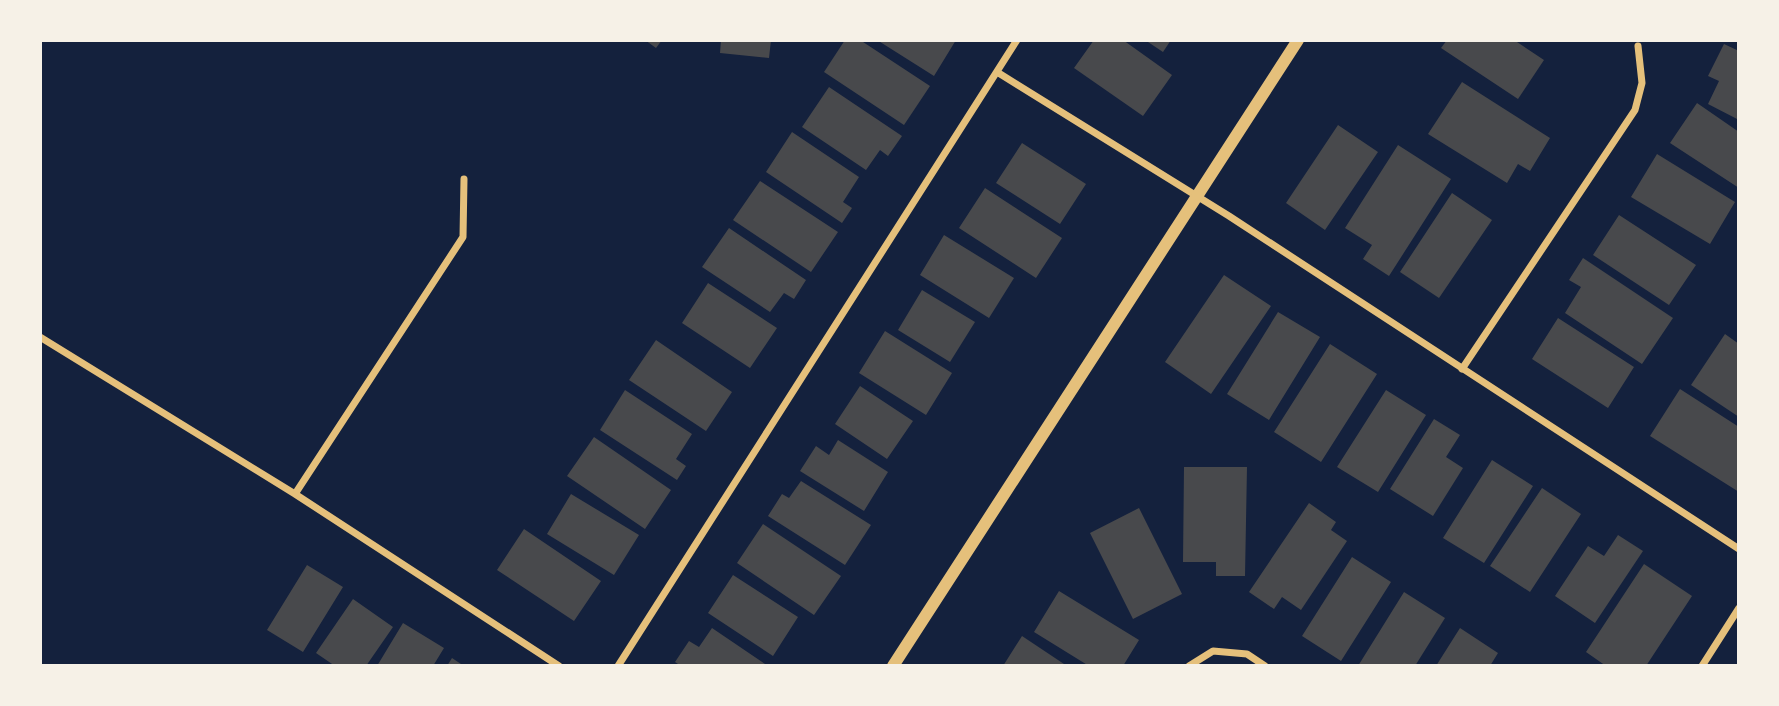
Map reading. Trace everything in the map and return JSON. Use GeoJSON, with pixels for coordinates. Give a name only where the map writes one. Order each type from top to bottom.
{"type":"FeatureCollection","features":[{"type":"Feature","properties":{"kind":"street"},"geometry":{"type":"LineString","coordinates":[[618,666],[1017,40]]}},
{"type":"Feature","properties":{"kind":"street"},"geometry":{"type":"LineString","coordinates":[[893,666],[1298,40]]}},
{"type":"Feature","properties":{"kind":"street"},"geometry":{"type":"LineString","coordinates":[[1462,369],[1635,110],[1642,83],[1637,46]]}},
{"type":"Feature","properties":{"kind":"street"},"geometry":{"type":"LineString","coordinates":[[997,72],[1197,196],[1739,549]]}},
{"type":"Feature","properties":{"kind":"street"},"geometry":{"type":"LineString","coordinates":[[295,495],[463,237],[464,179]]}},
{"type":"Feature","properties":{"kind":"street"},"geometry":{"type":"LineString","coordinates":[[40,337],[295,495],[559,666]]}},
{"type":"Feature","properties":{"kind":"street"},"geometry":{"type":"LineString","coordinates":[[1702,666],[1739,608]]}},
{"type":"Feature","properties":{"kind":"street"},"geometry":{"type":"LineString","coordinates":[[1189,666],[1213,651],[1247,654],[1265,666]]}},
{"type":"Feature","properties":{"kind":"building"},"geometry":{"type":"Polygon","coordinates":[[[645,40],[662,40],[656,48],[645,40]]]}},
{"type":"Feature","properties":{"kind":"building"},"geometry":{"type":"Polygon","coordinates":[[[721,40],[771,40],[769,58],[720,53],[721,40]]]}},
{"type":"Feature","properties":{"kind":"building"},"geometry":{"type":"Polygon","coordinates":[[[845,40],[860,40],[930,86],[904,125],[824,72],[845,40]]]}},
{"type":"Feature","properties":{"kind":"building"},"geometry":{"type":"Polygon","coordinates":[[[877,40],[956,40],[934,76],[877,40]]]}},
{"type":"Feature","properties":{"kind":"building"},"geometry":{"type":"Polygon","coordinates":[[[1094,40],[1123,40],[1172,75],[1143,116],[1074,68],[1094,40]]]}},
{"type":"Feature","properties":{"kind":"building"},"geometry":{"type":"Polygon","coordinates":[[[1145,40],[1171,40],[1163,52],[1145,40]]]}},
{"type":"Feature","properties":{"kind":"building"},"geometry":{"type":"Polygon","coordinates":[[[1447,40],[1514,40],[1544,60],[1518,99],[1441,48],[1447,40]]]}},
{"type":"Feature","properties":{"kind":"building"},"geometry":{"type":"Polygon","coordinates":[[[1724,44],[1739,51],[1739,120],[1708,104],[1719,81],[1708,76],[1724,44]]]}},
{"type":"Feature","properties":{"kind":"building"},"geometry":{"type":"Polygon","coordinates":[[[1462,82],[1550,138],[1530,171],[1518,164],[1507,183],[1428,134],[1462,82]]]}},
{"type":"Feature","properties":{"kind":"building"},"geometry":{"type":"Polygon","coordinates":[[[829,87],[902,136],[888,156],[880,150],[866,170],[802,127],[829,87]]]}},
{"type":"Feature","properties":{"kind":"building"},"geometry":{"type":"Polygon","coordinates":[[[1697,103],[1739,132],[1739,188],[1670,143],[1697,103]]]}},
{"type":"Feature","properties":{"kind":"building"},"geometry":{"type":"Polygon","coordinates":[[[1338,125],[1378,152],[1325,230],[1286,203],[1338,125]]]}},
{"type":"Feature","properties":{"kind":"building"},"geometry":{"type":"Polygon","coordinates":[[[792,132],[859,177],[843,202],[852,208],[842,223],[766,172],[792,132]]]}},
{"type":"Feature","properties":{"kind":"building"},"geometry":{"type":"Polygon","coordinates":[[[1022,143],[1086,184],[1060,224],[996,183],[1022,143]]]}},
{"type":"Feature","properties":{"kind":"building"},"geometry":{"type":"Polygon","coordinates":[[[1398,145],[1451,179],[1389,276],[1363,259],[1372,245],[1345,228],[1398,145]]]}},
{"type":"Feature","properties":{"kind":"building"},"geometry":{"type":"Polygon","coordinates":[[[1657,154],[1735,202],[1710,244],[1631,197],[1657,154]]]}},
{"type":"Feature","properties":{"kind":"building"},"geometry":{"type":"Polygon","coordinates":[[[760,181],[838,232],[811,272],[733,220],[760,181]]]}},
{"type":"Feature","properties":{"kind":"building"},"geometry":{"type":"Polygon","coordinates":[[[985,188],[1062,238],[1036,278],[959,228],[985,188]]]}},
{"type":"Feature","properties":{"kind":"building"},"geometry":{"type":"Polygon","coordinates":[[[1452,193],[1492,220],[1439,298],[1400,272],[1452,193]]]}},
{"type":"Feature","properties":{"kind":"building"},"geometry":{"type":"Polygon","coordinates":[[[1619,215],[1696,265],[1669,305],[1593,255],[1619,215]]]}},
{"type":"Feature","properties":{"kind":"building"},"geometry":{"type":"Polygon","coordinates":[[[729,228],[806,280],[794,299],[784,293],[770,312],[702,267],[729,228]]]}},
{"type":"Feature","properties":{"kind":"building"},"geometry":{"type":"Polygon","coordinates":[[[944,235],[1014,278],[989,318],[920,275],[944,235]]]}},
{"type":"Feature","properties":{"kind":"building"},"geometry":{"type":"Polygon","coordinates":[[[1583,258],[1673,318],[1642,364],[1565,313],[1581,287],[1569,280],[1583,258]]]}},
{"type":"Feature","properties":{"kind":"building"},"geometry":{"type":"Polygon","coordinates":[[[1224,275],[1271,306],[1211,394],[1165,362],[1224,275]]]}},
{"type":"Feature","properties":{"kind":"building"},"geometry":{"type":"Polygon","coordinates":[[[708,283],[777,328],[750,368],[682,323],[708,283]]]}},
{"type":"Feature","properties":{"kind":"building"},"geometry":{"type":"Polygon","coordinates":[[[922,290],[975,322],[950,362],[898,330],[922,290]]]}},
{"type":"Feature","properties":{"kind":"building"},"geometry":{"type":"Polygon","coordinates":[[[1278,312],[1320,337],[1269,420],[1227,394],[1278,312]]]}},
{"type":"Feature","properties":{"kind":"building"},"geometry":{"type":"Polygon","coordinates":[[[1558,318],[1634,367],[1608,408],[1532,359],[1558,318]]]}},
{"type":"Feature","properties":{"kind":"building"},"geometry":{"type":"Polygon","coordinates":[[[885,331],[952,373],[926,415],[859,373],[885,331]]]}},
{"type":"Feature","properties":{"kind":"building"},"geometry":{"type":"Polygon","coordinates":[[[1725,334],[1739,344],[1739,417],[1691,385],[1725,334]]]}},
{"type":"Feature","properties":{"kind":"building"},"geometry":{"type":"Polygon","coordinates":[[[656,340],[732,392],[706,431],[629,380],[656,340]]]}},
{"type":"Feature","properties":{"kind":"building"},"geometry":{"type":"Polygon","coordinates":[[[1330,344],[1377,374],[1321,462],[1274,432],[1330,344]]]}},
{"type":"Feature","properties":{"kind":"building"},"geometry":{"type":"Polygon","coordinates":[[[860,386],[913,421],[887,459],[835,424],[860,386]]]}},
{"type":"Feature","properties":{"kind":"building"},"geometry":{"type":"Polygon","coordinates":[[[1680,389],[1739,427],[1739,492],[1650,436],[1680,389]]]}},
{"type":"Feature","properties":{"kind":"building"},"geometry":{"type":"Polygon","coordinates":[[[625,390],[692,434],[676,459],[686,466],[677,480],[600,430],[625,390]]]}},
{"type":"Feature","properties":{"kind":"building"},"geometry":{"type":"Polygon","coordinates":[[[1386,390],[1426,415],[1378,492],[1337,467],[1386,390]]]}},
{"type":"Feature","properties":{"kind":"building"},"geometry":{"type":"Polygon","coordinates":[[[1434,419],[1460,435],[1446,457],[1463,468],[1433,516],[1390,489],[1434,419]]]}},
{"type":"Feature","properties":{"kind":"building"},"geometry":{"type":"Polygon","coordinates":[[[594,437],[671,490],[645,529],[567,476],[594,437]]]}},
{"type":"Feature","properties":{"kind":"building"},"geometry":{"type":"Polygon","coordinates":[[[838,440],[888,472],[864,511],[800,471],[816,446],[829,455],[838,440]]]}},
{"type":"Feature","properties":{"kind":"building"},"geometry":{"type":"Polygon","coordinates":[[[1492,460],[1533,486],[1484,563],[1443,538],[1492,460]]]}},
{"type":"Feature","properties":{"kind":"building"},"geometry":{"type":"Polygon","coordinates":[[[1184,467],[1247,467],[1245,576],[1216,576],[1216,562],[1183,562],[1184,467]]]}},
{"type":"Feature","properties":{"kind":"building"},"geometry":{"type":"Polygon","coordinates":[[[801,481],[871,525],[845,565],[768,516],[782,494],[789,498],[801,481]]]}},
{"type":"Feature","properties":{"kind":"building"},"geometry":{"type":"Polygon","coordinates":[[[1542,488],[1581,514],[1530,592],[1490,566],[1542,488]]]}},
{"type":"Feature","properties":{"kind":"building"},"geometry":{"type":"Polygon","coordinates":[[[571,494],[639,535],[614,575],[547,534],[571,494]]]}},
{"type":"Feature","properties":{"kind":"building"},"geometry":{"type":"Polygon","coordinates":[[[1309,503],[1336,522],[1331,530],[1347,541],[1301,610],[1282,597],[1274,609],[1249,592],[1309,503]]]}},
{"type":"Feature","properties":{"kind":"building"},"geometry":{"type":"Polygon","coordinates":[[[1139,508],[1182,594],[1133,619],[1090,533],[1139,508]]]}},
{"type":"Feature","properties":{"kind":"building"},"geometry":{"type":"Polygon","coordinates":[[[763,524],[841,576],[814,615],[737,563],[763,524]]]}},
{"type":"Feature","properties":{"kind":"building"},"geometry":{"type":"Polygon","coordinates":[[[524,529],[601,581],[574,621],[497,570],[524,529]]]}},
{"type":"Feature","properties":{"kind":"building"},"geometry":{"type":"Polygon","coordinates":[[[1618,535],[1643,551],[1595,623],[1555,596],[1588,546],[1604,556],[1618,535]]]}},
{"type":"Feature","properties":{"kind":"building"},"geometry":{"type":"Polygon","coordinates":[[[1352,557],[1391,582],[1341,661],[1302,636],[1352,557]]]}},
{"type":"Feature","properties":{"kind":"building"},"geometry":{"type":"Polygon","coordinates":[[[1644,564],[1692,596],[1646,666],[1606,666],[1586,652],[1644,564]]]}},
{"type":"Feature","properties":{"kind":"building"},"geometry":{"type":"Polygon","coordinates":[[[307,565],[343,587],[303,652],[267,630],[307,565]]]}},
{"type":"Feature","properties":{"kind":"building"},"geometry":{"type":"Polygon","coordinates":[[[733,575],[798,617],[773,656],[708,613],[733,575]]]}},
{"type":"Feature","properties":{"kind":"building"},"geometry":{"type":"Polygon","coordinates":[[[1059,591],[1139,640],[1123,666],[1089,666],[1034,632],[1059,591]]]}},
{"type":"Feature","properties":{"kind":"building"},"geometry":{"type":"Polygon","coordinates":[[[1404,592],[1445,618],[1415,666],[1358,666],[1404,592]]]}},
{"type":"Feature","properties":{"kind":"building"},"geometry":{"type":"Polygon","coordinates":[[[353,599],[393,627],[366,666],[335,666],[316,653],[353,599]]]}},
{"type":"Feature","properties":{"kind":"building"},"geometry":{"type":"Polygon","coordinates":[[[403,623],[444,648],[433,666],[377,666],[403,623]]]}},
{"type":"Feature","properties":{"kind":"building"},"geometry":{"type":"Polygon","coordinates":[[[712,628],[768,666],[681,666],[675,662],[689,641],[699,647],[712,628]]]}},
{"type":"Feature","properties":{"kind":"building"},"geometry":{"type":"Polygon","coordinates":[[[1460,628],[1498,653],[1490,666],[1436,666],[1460,628]]]}},
{"type":"Feature","properties":{"kind":"building"},"geometry":{"type":"Polygon","coordinates":[[[1022,636],[1067,666],[1003,666],[1022,636]]]}},
{"type":"Feature","properties":{"kind":"building"},"geometry":{"type":"Polygon","coordinates":[[[452,658],[464,666],[447,666],[452,658]]]}}]}
